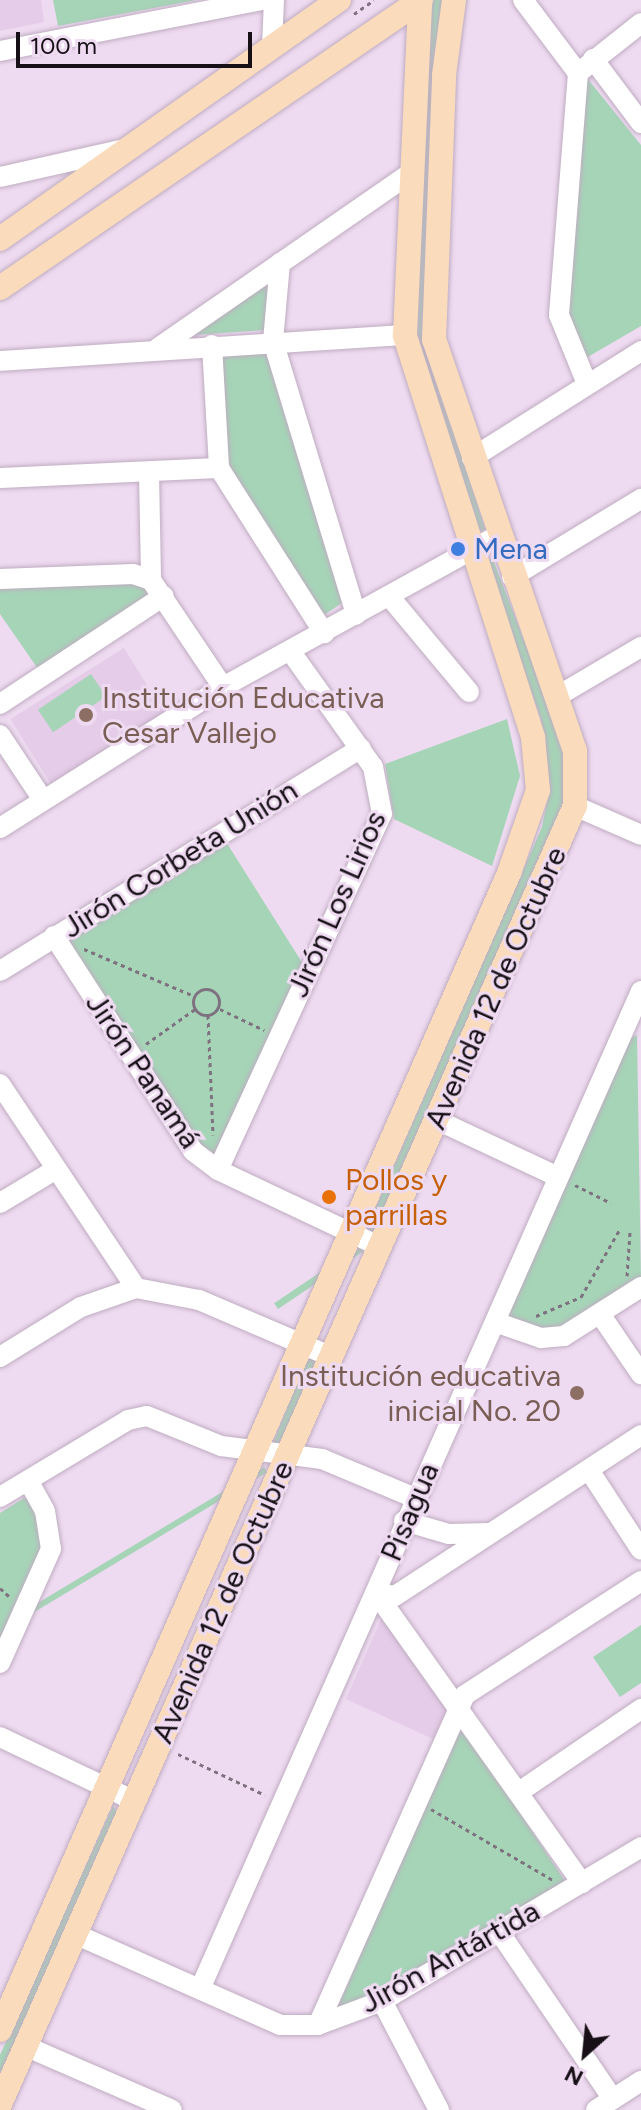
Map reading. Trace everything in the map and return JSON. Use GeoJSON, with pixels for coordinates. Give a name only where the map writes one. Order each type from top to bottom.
{"type":"FeatureCollection","features":[{"type":"Feature","properties":{"kind":"main road"},"geometry":{"type":"LineString","coordinates":[[0,239],[135,147],[339,0]]}},
{"type":"Feature","properties":{"kind":"main road"},"geometry":{"type":"LineString","coordinates":[[0,288],[421,0]]}},
{"type":"Feature","properties":{"kind":"main road","name":"Avenida 12 de Octubre"},"geometry":{"type":"LineString","coordinates":[[2,2021],[509,873],[538,790],[533,737],[469,551],[405,335],[421,0]]}},
{"type":"Feature","properties":{"kind":"main road","name":"Avenida 12 de Octubre"},"geometry":{"type":"LineString","coordinates":[[0,2104],[575,806],[578,770],[556,697],[472,458],[432,314],[454,0]]}},
{"type":"Feature","properties":{"kind":"street"},"geometry":{"type":"LineString","coordinates":[[0,51],[262,0]]}},
{"type":"Feature","properties":{"kind":"street"},"geometry":{"type":"LineString","coordinates":[[272,47],[274,0]]}},
{"type":"Feature","properties":{"kind":"street"},"geometry":{"type":"LineString","coordinates":[[523,0],[641,123]]}},
{"type":"Feature","properties":{"kind":"street"},"geometry":{"type":"LineString","coordinates":[[587,384],[559,315],[586,66],[641,23]]}},
{"type":"Feature","properties":{"kind":"street"},"geometry":{"type":"LineString","coordinates":[[0,177],[135,147]]}},
{"type":"Feature","properties":{"kind":"street"},"geometry":{"type":"LineString","coordinates":[[158,348],[412,172]]}},
{"type":"Feature","properties":{"kind":"street"},"geometry":{"type":"LineString","coordinates":[[280,263],[273,341],[356,615]]}},
{"type":"Feature","properties":{"kind":"street"},"geometry":{"type":"LineString","coordinates":[[0,361],[158,348],[405,335]]}},
{"type":"Feature","properties":{"kind":"street"},"geometry":{"type":"LineString","coordinates":[[212,345],[219,468],[324,633]]}},
{"type":"Feature","properties":{"kind":"street"},"geometry":{"type":"LineString","coordinates":[[472,458],[641,351]]}},
{"type":"Feature","properties":{"kind":"street"},"geometry":{"type":"LineString","coordinates":[[0,478],[219,468]]}},
{"type":"Feature","properties":{"kind":"street"},"geometry":{"type":"LineString","coordinates":[[149,473],[158,588]]}},
{"type":"Feature","properties":{"kind":"street"},"geometry":{"type":"LineString","coordinates":[[512,577],[641,499]]}},
{"type":"Feature","properties":{"kind":"street"},"geometry":{"type":"LineString","coordinates":[[0,828],[223,687],[498,535]]}},
{"type":"Feature","properties":{"kind":"street"},"geometry":{"type":"LineString","coordinates":[[0,579],[133,574],[158,588],[223,687]]}},
{"type":"Feature","properties":{"kind":"street"},"geometry":{"type":"LineString","coordinates":[[0,704],[158,588]]}},
{"type":"Feature","properties":{"kind":"street"},"geometry":{"type":"LineString","coordinates":[[389,596],[469,692]]}},
{"type":"Feature","properties":{"kind":"street"},"geometry":{"type":"LineString","coordinates":[[556,697],[641,647]]}},
{"type":"Feature","properties":{"kind":"street","name":"Jirón Los Lirios"},"geometry":{"type":"LineString","coordinates":[[216,1168],[382,814],[379,780],[361,748],[291,652]]}},
{"type":"Feature","properties":{"kind":"street"},"geometry":{"type":"LineString","coordinates":[[0,735],[43,800]]}},
{"type":"Feature","properties":{"kind":"street","name":"Jirón Corbeta Unión"},"geometry":{"type":"LineString","coordinates":[[0,971],[361,748]]}},
{"type":"Feature","properties":{"kind":"street"},"geometry":{"type":"LineString","coordinates":[[575,806],[641,835]]}},
{"type":"Feature","properties":{"kind":"street","name":"Jirón Panamá"},"geometry":{"type":"LineString","coordinates":[[54,936],[178,1132],[216,1168],[381,1247]]}},
{"type":"Feature","properties":{"kind":"street","name":"Pisagua"},"geometry":{"type":"LineString","coordinates":[[200,1989],[376,1593],[413,1497],[500,1323],[558,1177],[635,1024],[641,991]]}},
{"type":"Feature","properties":{"kind":"street"},"geometry":{"type":"LineString","coordinates":[[0,1084],[53,1171],[136,1288]]}},
{"type":"Feature","properties":{"kind":"street"},"geometry":{"type":"LineString","coordinates":[[437,1120],[558,1177]]}},
{"type":"Feature","properties":{"kind":"street"},"geometry":{"type":"LineString","coordinates":[[0,1203],[53,1171]]}},
{"type":"Feature","properties":{"kind":"street"},"geometry":{"type":"LineString","coordinates":[[0,1357],[81,1307],[136,1288],[199,1300],[332,1357]]}},
{"type":"Feature","properties":{"kind":"street"},"geometry":{"type":"LineString","coordinates":[[500,1323],[541,1338],[564,1336],[634,1292]]}},
{"type":"Feature","properties":{"kind":"street"},"geometry":{"type":"LineString","coordinates":[[600,1314],[641,1374]]}},
{"type":"Feature","properties":{"kind":"street"},"geometry":{"type":"LineString","coordinates":[[0,1497],[128,1420],[147,1416],[221,1446],[322,1459],[413,1497]]}},
{"type":"Feature","properties":{"kind":"street"},"geometry":{"type":"LineString","coordinates":[[376,1593],[395,1596],[641,1435]]}},
{"type":"Feature","properties":{"kind":"street"},"geometry":{"type":"LineString","coordinates":[[589,1470],[641,1550]]}},
{"type":"Feature","properties":{"kind":"street"},"geometry":{"type":"LineString","coordinates":[[0,1663],[51,1549],[45,1511],[28,1480]]}},
{"type":"Feature","properties":{"kind":"street"},"geometry":{"type":"LineString","coordinates":[[404,1521],[449,1534],[490,1533]]}},
{"type":"Feature","properties":{"kind":"street"},"geometry":{"type":"LineString","coordinates":[[318,2025],[465,1695],[641,1581]]}},
{"type":"Feature","properties":{"kind":"street"},"geometry":{"type":"LineString","coordinates":[[376,1593],[519,1792],[576,1886]]}},
{"type":"Feature","properties":{"kind":"street"},"geometry":{"type":"LineString","coordinates":[[519,1792],[641,1709]]}},
{"type":"Feature","properties":{"kind":"street"},"geometry":{"type":"LineString","coordinates":[[0,1737],[135,1801]]}},
{"type":"Feature","properties":{"kind":"street","name":"Jirón Antártida"},"geometry":{"type":"LineString","coordinates":[[75,1934],[280,2025],[318,2025],[382,2001],[641,1847]]}},
{"type":"Feature","properties":{"kind":"street"},"geometry":{"type":"LineString","coordinates":[[500,1933],[604,2105],[641,2081]]}},
{"type":"Feature","properties":{"kind":"street"},"geometry":{"type":"LineString","coordinates":[[382,2001],[439,2110]]}},
{"type":"Feature","properties":{"kind":"street"},"geometry":{"type":"LineString","coordinates":[[25,2046],[149,2106],[172,2110]]}},
{"type":"Feature","properties":{"kind":"path"},"geometry":{"type":"LineString","coordinates":[[54,936],[194,996],[213,991],[218,1008],[278,1036]]}},
{"type":"Feature","properties":{"kind":"path"},"geometry":{"type":"LineString","coordinates":[[194,996],[195,1009]]}},
{"type":"Feature","properties":{"kind":"path"},"geometry":{"type":"LineString","coordinates":[[208,1015],[218,1008]]}},
{"type":"Feature","properties":{"kind":"path"},"geometry":{"type":"LineString","coordinates":[[129,1055],[195,1009]]}},
{"type":"Feature","properties":{"kind":"path"},"geometry":{"type":"LineString","coordinates":[[195,1009],[208,1015]]}},
{"type":"Feature","properties":{"kind":"path"},"geometry":{"type":"LineString","coordinates":[[208,1015],[216,1168]]}},
{"type":"Feature","properties":{"kind":"path"},"geometry":{"type":"LineString","coordinates":[[558,1177],[611,1203]]}},
{"type":"Feature","properties":{"kind":"path"},"geometry":{"type":"LineString","coordinates":[[500,1323],[581,1297],[620,1229]]}},
{"type":"Feature","properties":{"kind":"path"},"geometry":{"type":"LineString","coordinates":[[630,1232],[634,1292]]}},
{"type":"Feature","properties":{"kind":"path"},"geometry":{"type":"LineString","coordinates":[[160,1745],[283,1803]]}},
{"type":"Feature","properties":{"kind":"path"},"geometry":{"type":"LineString","coordinates":[[418,1802],[576,1886]]}},
{"type":"Feature","properties":{"kind":"shaded area"},"geometry":{"type":"Polygon","coordinates":[[[0,0],[41,0],[44,22],[0,31],[0,0]]]}},
{"type":"Feature","properties":{"kind":"shaded area","name":"Institución Educativa Cesar Vallejo"},"geometry":{"type":"Polygon","coordinates":[[[124,648],[164,712],[51,783],[10,719],[124,648]]]}},
{"type":"Feature","properties":{"kind":"shaded area"},"geometry":{"type":"Polygon","coordinates":[[[382,1617],[447,1709],[433,1739],[346,1699],[382,1617]]]}},
{"type":"Feature","properties":{"kind":"green space"},"geometry":{"type":"Polygon","coordinates":[[[53,0],[197,0],[58,26],[53,0]]]}},
{"type":"Feature","properties":{"kind":"green space"},"geometry":{"type":"Polygon","coordinates":[[[428,0],[443,0],[425,342],[485,529],[476,533],[416,344],[428,0]]]}},
{"type":"Feature","properties":{"kind":"green space"},"geometry":{"type":"Polygon","coordinates":[[[587,78],[641,145],[641,326],[586,358],[567,318],[587,78]]]}},
{"type":"Feature","properties":{"kind":"green space"},"geometry":{"type":"Polygon","coordinates":[[[269,283],[266,330],[193,335],[269,283]]]}},
{"type":"Feature","properties":{"kind":"green space"},"geometry":{"type":"Polygon","coordinates":[[[264,346],[342,603],[321,617],[224,463],[217,350],[264,346]]]}},
{"type":"Feature","properties":{"kind":"green space"},"geometry":{"type":"Polygon","coordinates":[[[492,557],[565,747],[569,793],[374,1234],[366,1230],[542,827],[549,792],[541,719],[485,566],[492,557]]]}},
{"type":"Feature","properties":{"kind":"green space"},"geometry":{"type":"Polygon","coordinates":[[[138,581],[150,595],[38,669],[0,614],[0,588],[138,581]]]}},
{"type":"Feature","properties":{"kind":"green space"},"geometry":{"type":"Polygon","coordinates":[[[91,674],[106,696],[53,732],[38,710],[91,674]]]}},
{"type":"Feature","properties":{"kind":"green space"},"geometry":{"type":"Polygon","coordinates":[[[507,719],[520,776],[492,866],[394,819],[385,764],[507,719]]]}},
{"type":"Feature","properties":{"kind":"green space"},"geometry":{"type":"Polygon","coordinates":[[[223,837],[303,964],[214,1154],[203,1148],[66,940],[223,837]]]}},
{"type":"Feature","properties":{"kind":"green space"},"geometry":{"type":"Polygon","coordinates":[[[637,1035],[641,1278],[564,1330],[543,1333],[511,1323],[505,1311],[629,1039],[637,1035]]]}},
{"type":"Feature","properties":{"kind":"green space"},"geometry":{"type":"Polygon","coordinates":[[[362,1244],[366,1250],[278,1309],[274,1303],[362,1244]]]}},
{"type":"Feature","properties":{"kind":"green space"},"geometry":{"type":"Polygon","coordinates":[[[307,1358],[316,1361],[281,1443],[273,1443],[307,1358]]]}},
{"type":"Feature","properties":{"kind":"green space"},"geometry":{"type":"Polygon","coordinates":[[[264,1467],[267,1472],[0,1633],[0,1626],[264,1467]]]}},
{"type":"Feature","properties":{"kind":"green space"},"geometry":{"type":"Polygon","coordinates":[[[24,1498],[32,1500],[45,1541],[0,1651],[0,1513],[24,1498]]]}},
{"type":"Feature","properties":{"kind":"green space"},"geometry":{"type":"Polygon","coordinates":[[[641,1625],[641,1683],[620,1697],[593,1657],[641,1625]]]}},
{"type":"Feature","properties":{"kind":"green space"},"geometry":{"type":"Polygon","coordinates":[[[461,1724],[565,1881],[381,1993],[337,2009],[461,1724]]]}},
{"type":"Feature","properties":{"kind":"green space"},"geometry":{"type":"Polygon","coordinates":[[[113,1806],[118,1813],[0,2078],[0,2055],[113,1806]]]}},
{"type":"Feature","properties":{"kind":"place","name":"Mena"},"geometry":{"type":"Point","coordinates":[458,549]}},
{"type":"Feature","properties":{"kind":"place","name":"Institución Educativa Cesar Vallejo"},"geometry":{"type":"Point","coordinates":[86,715]}},
{"type":"Feature","properties":{"kind":"place","name":"Pollos y parrillas"},"geometry":{"type":"Point","coordinates":[329,1197]}},
{"type":"Feature","properties":{"kind":"place","name":"Institución educativa inicial No. 20"},"geometry":{"type":"Point","coordinates":[577,1393]}}]}
